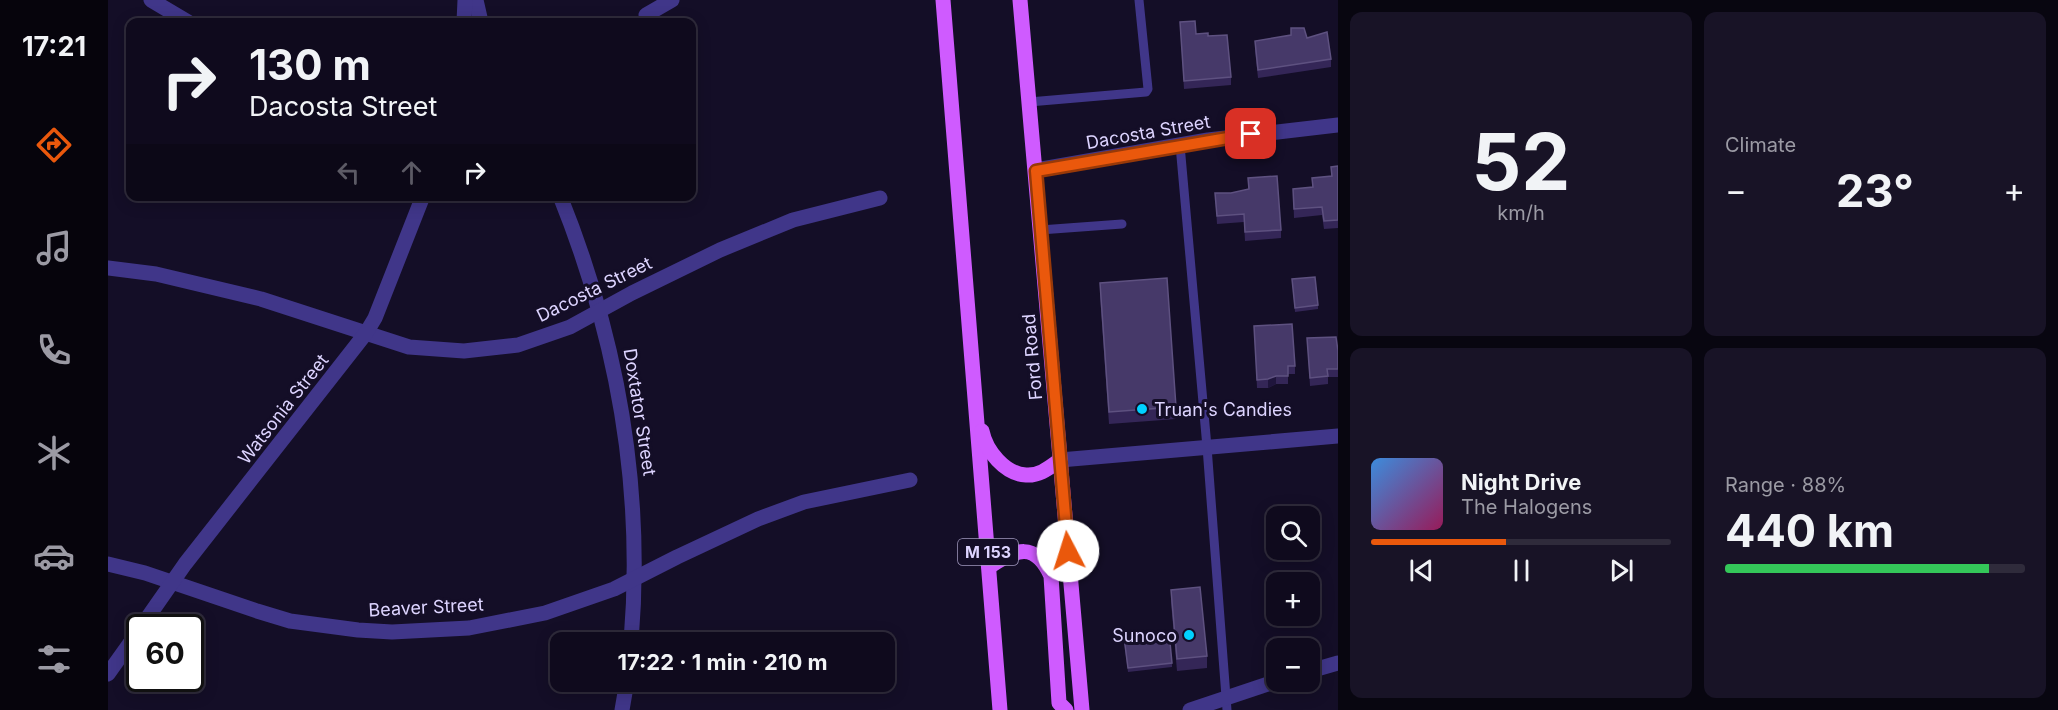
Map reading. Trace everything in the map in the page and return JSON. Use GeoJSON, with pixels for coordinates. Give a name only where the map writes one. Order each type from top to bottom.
{"type":"FeatureCollection","features":[{"type":"Feature","properties":{"kind":"main road","name":"M 153"},"geometry":{"type":"LineString","coordinates":[[943,0],[1000,710]]}},
{"type":"Feature","properties":{"kind":"main road","name":"Ford Road"},"geometry":{"type":"LineString","coordinates":[[1020,0],[1082,710]]}},
{"type":"Feature","properties":{"kind":"main road"},"geometry":{"type":"LineString","coordinates":[[975,393],[983,436],[993,455],[1008,470],[1026,475],[1044,472],[1060,460]]}},
{"type":"Feature","properties":{"kind":"main road"},"geometry":{"type":"LineString","coordinates":[[989,567],[1005,556],[1022,551],[1033,552],[1044,562],[1051,576],[1059,703],[1066,710]]}},
{"type":"Feature","properties":{"kind":"street"},"geometry":{"type":"LineString","coordinates":[[151,0],[181,18]]}},
{"type":"Feature","properties":{"kind":"street"},"geometry":{"type":"LineString","coordinates":[[464,18],[465,0]]}},
{"type":"Feature","properties":{"kind":"street"},"geometry":{"type":"LineString","coordinates":[[476,0],[480,18]]}},
{"type":"Feature","properties":{"kind":"street"},"geometry":{"type":"LineString","coordinates":[[646,15],[672,0]]}},
{"type":"Feature","properties":{"kind":"street","name":"Dacosta Street"},"geometry":{"type":"LineString","coordinates":[[1036,171],[1284,130],[1338,125]]}},
{"type":"Feature","properties":{"kind":"street","name":"Dacosta Street"},"geometry":{"type":"LineString","coordinates":[[108,268],[156,274],[261,299],[409,347],[464,351],[518,345],[570,327],[720,250],[793,220],[880,198]]}},
{"type":"Feature","properties":{"kind":"street","name":"Watsonia Street"},"geometry":{"type":"LineString","coordinates":[[150,614],[172,582],[366,333],[375,318],[421,201]]}},
{"type":"Feature","properties":{"kind":"street","name":"Doxtator Street"},"geometry":{"type":"LineString","coordinates":[[562,201],[580,247],[608,338],[628,441],[636,530],[632,632]]}},
{"type":"Feature","properties":{"kind":"street"},"geometry":{"type":"LineString","coordinates":[[1060,460],[1338,436]]}},
{"type":"Feature","properties":{"kind":"street","name":"Beaver Street"},"geometry":{"type":"LineString","coordinates":[[108,564],[146,573],[290,621],[392,632],[469,628],[545,613],[614,590],[634,578],[758,519],[804,502],[910,480]]}},
{"type":"Feature","properties":{"kind":"street","name":"Watsonia Street"},"geometry":{"type":"LineString","coordinates":[[108,674],[126,648]]}},
{"type":"Feature","properties":{"kind":"street"},"geometry":{"type":"LineString","coordinates":[[1320,668],[1338,663]]}},
{"type":"Feature","properties":{"kind":"street"},"geometry":{"type":"LineString","coordinates":[[1190,710],[1227,704],[1266,686]]}},
{"type":"Feature","properties":{"kind":"street"},"geometry":{"type":"LineString","coordinates":[[622,710],[625,692]]}},
{"type":"Feature","properties":{"kind":"lane"},"geometry":{"type":"LineString","coordinates":[[1020,0],[1025,0]]}},
{"type":"Feature","properties":{"kind":"lane"},"geometry":{"type":"LineString","coordinates":[[1029,102],[1146,92],[1148,88],[1139,0]]}},
{"type":"Feature","properties":{"kind":"lane"},"geometry":{"type":"LineString","coordinates":[[1180,146],[1227,704]]}},
{"type":"Feature","properties":{"kind":"lane"},"geometry":{"type":"LineString","coordinates":[[1040,230],[1122,224]]}},
{"type":"Feature","properties":{"kind":"building"},"geometry":{"type":"Polygon","coordinates":[[[1195,21],[1196,34],[1227,35],[1231,77],[1184,81],[1180,22],[1195,21]]]}},
{"type":"Feature","properties":{"kind":"building"},"geometry":{"type":"Polygon","coordinates":[[[1291,28],[1304,28],[1307,38],[1327,32],[1331,59],[1258,70],[1255,41],[1291,35],[1291,28]]]}},
{"type":"Feature","properties":{"kind":"building"},"geometry":{"type":"Polygon","coordinates":[[[1338,166],[1338,220],[1324,221],[1322,207],[1294,209],[1293,189],[1313,187],[1312,178],[1332,176],[1331,167],[1338,166]]]}},
{"type":"Feature","properties":{"kind":"building"},"geometry":{"type":"Polygon","coordinates":[[[1277,176],[1281,230],[1245,232],[1244,214],[1217,216],[1215,193],[1231,193],[1249,189],[1248,178],[1277,176]]]}},
{"type":"Feature","properties":{"kind":"building"},"geometry":{"type":"Polygon","coordinates":[[[1315,277],[1318,305],[1295,308],[1292,279],[1315,277]]]}},
{"type":"Feature","properties":{"kind":"building"},"geometry":{"type":"Polygon","coordinates":[[[1167,278],[1176,407],[1109,412],[1100,283],[1167,278]]]}},
{"type":"Feature","properties":{"kind":"building"},"geometry":{"type":"Polygon","coordinates":[[[1292,324],[1295,366],[1288,366],[1288,376],[1257,380],[1254,326],[1292,324]]]}},
{"type":"Feature","properties":{"kind":"building"},"geometry":{"type":"Polygon","coordinates":[[[1336,337],[1338,369],[1327,369],[1328,376],[1310,378],[1307,338],[1336,337]]]}},
{"type":"Feature","properties":{"kind":"building"},"geometry":{"type":"Polygon","coordinates":[[[1200,587],[1207,656],[1177,659],[1171,590],[1200,587]]]}},
{"type":"Feature","properties":{"kind":"building"},"geometry":{"type":"Polygon","coordinates":[[[1169,632],[1172,663],[1128,668],[1124,637],[1169,632]]]}},
{"type":"Feature","properties":{"kind":"place","name":"Truan's Candies"},"geometry":{"type":"Point","coordinates":[1142,409]}},
{"type":"Feature","properties":{"kind":"place","name":"Sunoco"},"geometry":{"type":"Point","coordinates":[1189,635]}},
{"type":"Feature","properties":{"kind":"route"},"geometry":{"type":"LineString","coordinates":[[1068,551],[1036,171],[1251,134]]}}]}
